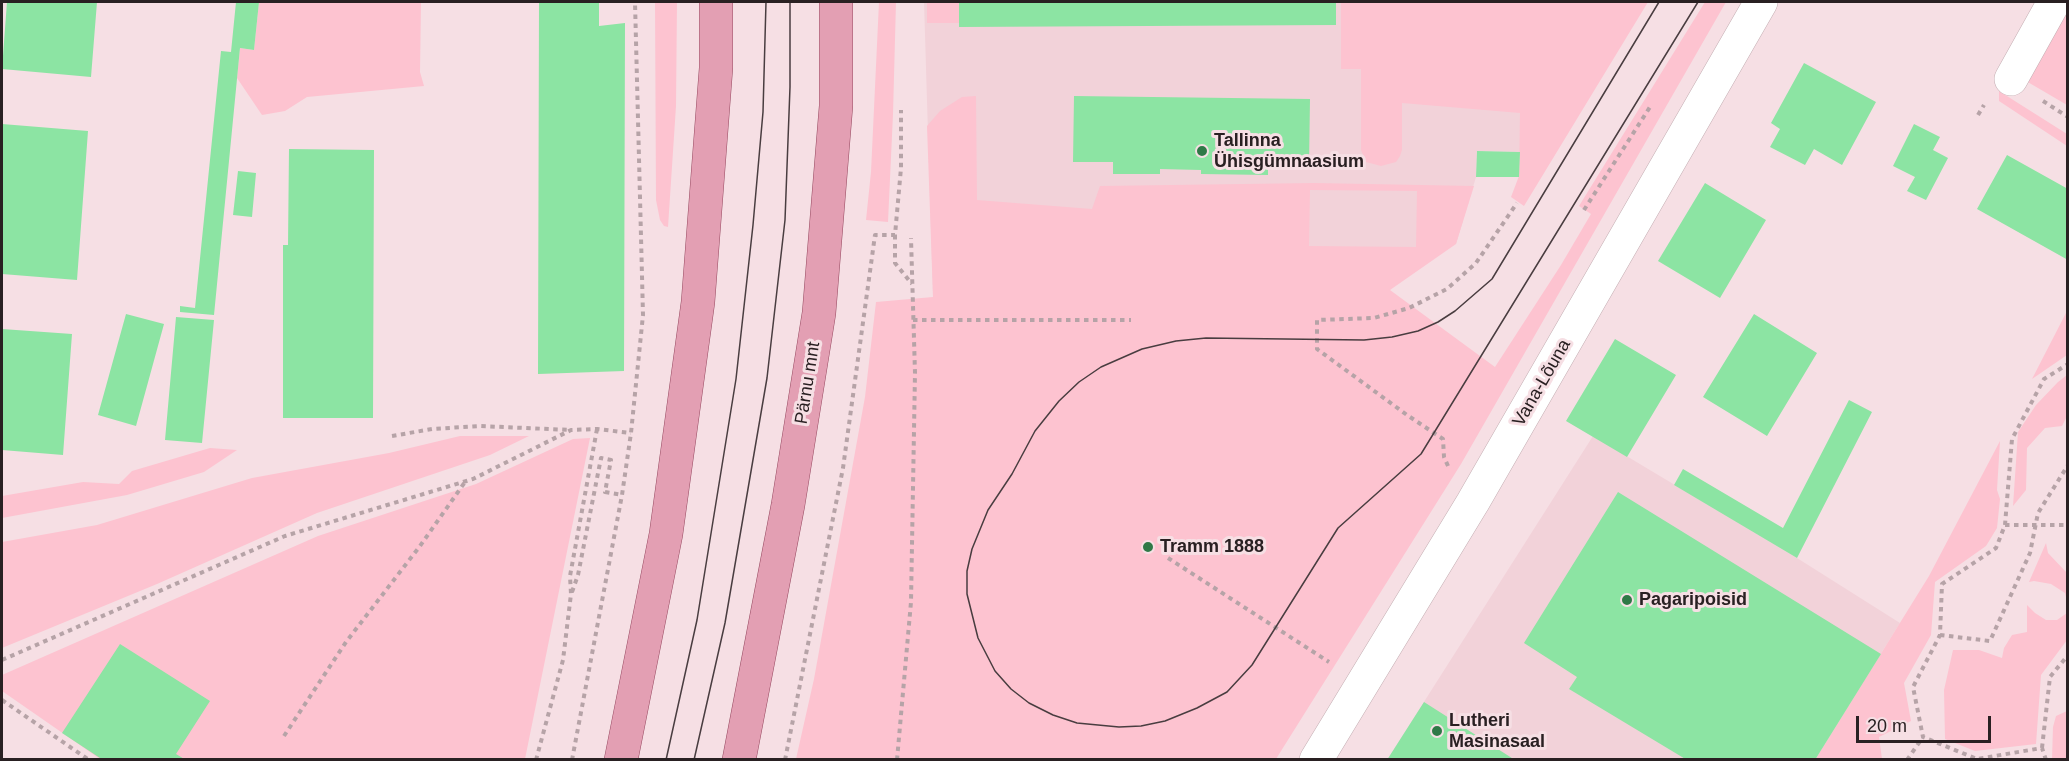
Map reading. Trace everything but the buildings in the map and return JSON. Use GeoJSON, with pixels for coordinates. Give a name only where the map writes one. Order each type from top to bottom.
{"type":"FeatureCollection","features":[{"type":"Feature","properties":{"kind":"main road"},"geometry":{"type":"LineString","coordinates":[[621,759],[666,534],[698,302],[716,68],[716,2]]}},
{"type":"Feature","properties":{"kind":"main road","name":"Pärnu mnt"},"geometry":{"type":"LineString","coordinates":[[739,759],[788,505],[819,313],[836,106],[836,2]]}},
{"type":"Feature","properties":{"kind":"street","name":"Vana-Lõuna"},"geometry":{"type":"LineString","coordinates":[[1316,759],[1473,502],[1761,2]]}},
{"type":"Feature","properties":{"kind":"street"},"geometry":{"type":"LineString","coordinates":[[2011,79],[2054,2]]}},
{"type":"Feature","properties":{"kind":"path"},"geometry":{"type":"LineString","coordinates":[[572,759],[622,495],[643,315],[635,2]]}},
{"type":"Feature","properties":{"kind":"path"},"geometry":{"type":"LineString","coordinates":[[901,110],[901,168],[895,263],[912,285]]}},
{"type":"Feature","properties":{"kind":"path"},"geometry":{"type":"LineString","coordinates":[[1473,502],[1453,477],[1444,457],[1443,439],[1317,350],[1317,320],[1374,318],[1409,308],[1447,289],[1476,263],[1517,203]]}},
{"type":"Feature","properties":{"kind":"path"},"geometry":{"type":"LineString","coordinates":[[785,759],[843,468],[876,235],[895,235]]}},
{"type":"Feature","properties":{"kind":"path"},"geometry":{"type":"LineString","coordinates":[[897,759],[911,602],[915,373],[911,238]]}},
{"type":"Feature","properties":{"kind":"path"},"geometry":{"type":"LineString","coordinates":[[913,320],[1131,320]]}},
{"type":"Feature","properties":{"kind":"path"},"geometry":{"type":"LineString","coordinates":[[1907,759],[1923,737],[1913,687],[1940,635],[1942,584],[1996,548],[2005,525],[2012,439],[2044,379],[2067,364]]}},
{"type":"Feature","properties":{"kind":"path"},"geometry":{"type":"LineString","coordinates":[[392,436],[432,429],[480,426],[597,429],[631,433]]}},
{"type":"Feature","properties":{"kind":"path"},"geometry":{"type":"LineString","coordinates":[[536,759],[563,660],[571,594],[570,576],[597,429]]}},
{"type":"Feature","properties":{"kind":"path"},"geometry":{"type":"LineString","coordinates":[[2,660],[285,536],[465,481],[534,450],[571,430]]}},
{"type":"Feature","properties":{"kind":"path"},"geometry":{"type":"LineString","coordinates":[[571,594],[578,575],[601,458],[611,460],[605,492],[622,495]]}},
{"type":"Feature","properties":{"kind":"path"},"geometry":{"type":"LineString","coordinates":[[1940,635],[1989,641],[2030,553],[2038,513],[2067,465]]}},
{"type":"Feature","properties":{"kind":"path"},"geometry":{"type":"LineString","coordinates":[[284,736],[346,642],[420,546],[465,481]]}},
{"type":"Feature","properties":{"kind":"path"},"geometry":{"type":"LineString","coordinates":[[2005,525],[2067,525]]}},
{"type":"Feature","properties":{"kind":"path"},"geometry":{"type":"LineString","coordinates":[[1168,558],[1363,683]]}},
{"type":"Feature","properties":{"kind":"path"},"geometry":{"type":"LineString","coordinates":[[2046,759],[2042,748],[2050,677],[2067,655]]}},
{"type":"Feature","properties":{"kind":"path"},"geometry":{"type":"LineString","coordinates":[[2,700],[88,759]]}},
{"type":"Feature","properties":{"kind":"path"},"geometry":{"type":"LineString","coordinates":[[1923,737],[1977,759],[2042,748]]}},
{"type":"Feature","properties":{"kind":"shaded area"},"geometry":{"type":"Polygon","coordinates":[[[259,2],[421,2],[420,72],[424,86],[307,97],[285,111],[262,115],[237,78],[240,48],[254,50],[259,2]]]}},
{"type":"Feature","properties":{"kind":"shaded area"},"geometry":{"type":"Polygon","coordinates":[[[655,2],[677,2],[676,106],[668,227],[664,226],[660,220],[656,200],[655,2]]]}},
{"type":"Feature","properties":{"kind":"shaded area"},"geometry":{"type":"Polygon","coordinates":[[[879,2],[896,2],[888,222],[866,220],[871,172],[879,2]]]}},
{"type":"Feature","properties":{"kind":"shaded area","name":"Tallinna Ühisgümnaasium"},"geometry":{"type":"Polygon","coordinates":[[[924,2],[1634,2],[1521,113],[1520,152],[1477,151],[1476,177],[1456,244],[933,297],[924,2]]]}},
{"type":"Feature","properties":{"kind":"shaded area"},"geometry":{"type":"Polygon","coordinates":[[[927,2],[959,2],[959,23],[927,23],[927,2]]]}},
{"type":"Feature","properties":{"kind":"shaded area"},"geometry":{"type":"Polygon","coordinates":[[[1341,2],[1648,2],[1524,206],[1511,197],[1519,176],[1520,113],[1402,103],[1400,156],[1396,162],[1381,166],[1366,162],[1361,150],[1361,69],[1341,69],[1341,2]]]}},
{"type":"Feature","properties":{"kind":"shaded area"},"geometry":{"type":"Polygon","coordinates":[[[1705,2],[1726,2],[1461,464],[1276,759],[796,759],[814,679],[865,397],[876,302],[933,297],[927,126],[940,111],[962,97],[976,96],[977,200],[1092,209],[1100,186],[1314,183],[1474,186],[1456,244],[1390,290],[1495,367],[1591,214],[1579,206],[1705,2]],[[1310,190],[1309,246],[1416,247],[1417,191],[1310,190]]]}},
{"type":"Feature","properties":{"kind":"shaded area"},"geometry":{"type":"Polygon","coordinates":[[[2067,2],[2067,105],[2026,81],[2067,2]]]}},
{"type":"Feature","properties":{"kind":"shaded area"},"geometry":{"type":"Polygon","coordinates":[[[1999,91],[2067,134],[2067,146],[1999,101],[1999,91]]]}},
{"type":"Feature","properties":{"kind":"shaded area"},"geometry":{"type":"Polygon","coordinates":[[[2067,311],[2067,355],[2032,379],[2067,311]]]}},
{"type":"Feature","properties":{"kind":"shaded area"},"geometry":{"type":"Polygon","coordinates":[[[2067,375],[2067,416],[2062,426],[2045,428],[2027,448],[2026,490],[2013,506],[2018,432],[2036,405],[2067,375]]]}},
{"type":"Feature","properties":{"kind":"shaded area"},"geometry":{"type":"Polygon","coordinates":[[[460,436],[529,436],[490,455],[317,513],[157,584],[2,648],[2,542],[97,525],[252,478],[389,453],[460,436]]]}},
{"type":"Feature","properties":{"kind":"shaded area"},"geometry":{"type":"Polygon","coordinates":[[[1593,436],[1797,558],[1900,623],[1815,759],[1387,760],[1593,436]]]}},
{"type":"Feature","properties":{"kind":"shaded area"},"geometry":{"type":"Polygon","coordinates":[[[590,438],[525,759],[100,759],[2,691],[2,675],[318,536],[476,484],[573,439],[590,438]]]}},
{"type":"Feature","properties":{"kind":"shaded area"},"geometry":{"type":"Polygon","coordinates":[[[2000,441],[1997,490],[2000,499],[1997,528],[1986,546],[1935,582],[1931,635],[1904,683],[1911,721],[1879,737],[1882,759],[1815,760],[1929,576],[2000,441]]]}},
{"type":"Feature","properties":{"kind":"shaded area"},"geometry":{"type":"Polygon","coordinates":[[[210,448],[237,450],[204,472],[127,495],[2,518],[2,496],[83,482],[119,484],[132,471],[210,448]]]}},
{"type":"Feature","properties":{"kind":"shaded area"},"geometry":{"type":"Polygon","coordinates":[[[2046,543],[2048,553],[2067,573],[2067,601],[2065,593],[2051,584],[2029,582],[2046,543]]]}},
{"type":"Feature","properties":{"kind":"shaded area"},"geometry":{"type":"Polygon","coordinates":[[[2027,605],[2046,620],[2057,620],[2067,613],[2067,640],[2041,675],[2036,744],[1975,751],[1945,739],[1944,690],[1953,650],[1979,650],[2002,658],[2004,648],[2012,635],[2027,632],[2027,605]]]}},
{"type":"Feature","properties":{"kind":"shaded area"},"geometry":{"type":"Polygon","coordinates":[[[2067,711],[2067,759],[2052,759],[2053,727],[2056,716],[2067,711]]]}},
{"type":"Feature","properties":{"kind":"tram line"},"geometry":{"type":"LineString","coordinates":[[666,760],[697,620],[736,379],[763,112],[766,2]]}},
{"type":"Feature","properties":{"kind":"tram line"},"geometry":{"type":"LineString","coordinates":[[694,760],[725,623],[767,378],[785,220],[790,87],[790,2]]}},
{"type":"Feature","properties":{"kind":"tram line"},"geometry":{"type":"LineString","coordinates":[[1659,2],[1492,279],[1455,311],[1418,331],[1392,337],[1364,340],[1206,338],[1176,341],[1142,349],[1101,367],[1079,382],[1059,401],[1035,431],[1012,474],[988,510],[972,549],[967,571],[967,594],[978,638],[995,671],[1011,689],[1029,703],[1053,715],[1077,723],[1119,727],[1141,726],[1165,721],[1227,692],[1252,665],[1338,528],[1421,454],[1698,2]]}},
{"type":"Feature","properties":{"kind":"place","name":"Tallinna Ühisgümnaasium"},"geometry":{"type":"Point","coordinates":[1202,151]}},
{"type":"Feature","properties":{"kind":"place","name":"Tramm 1888"},"geometry":{"type":"Point","coordinates":[1148,547]}},
{"type":"Feature","properties":{"kind":"place","name":"Pagaripoisid"},"geometry":{"type":"Point","coordinates":[1627,600]}},
{"type":"Feature","properties":{"kind":"place","name":"Lutheri Masinasaal"},"geometry":{"type":"Point","coordinates":[1437,731]}}]}
